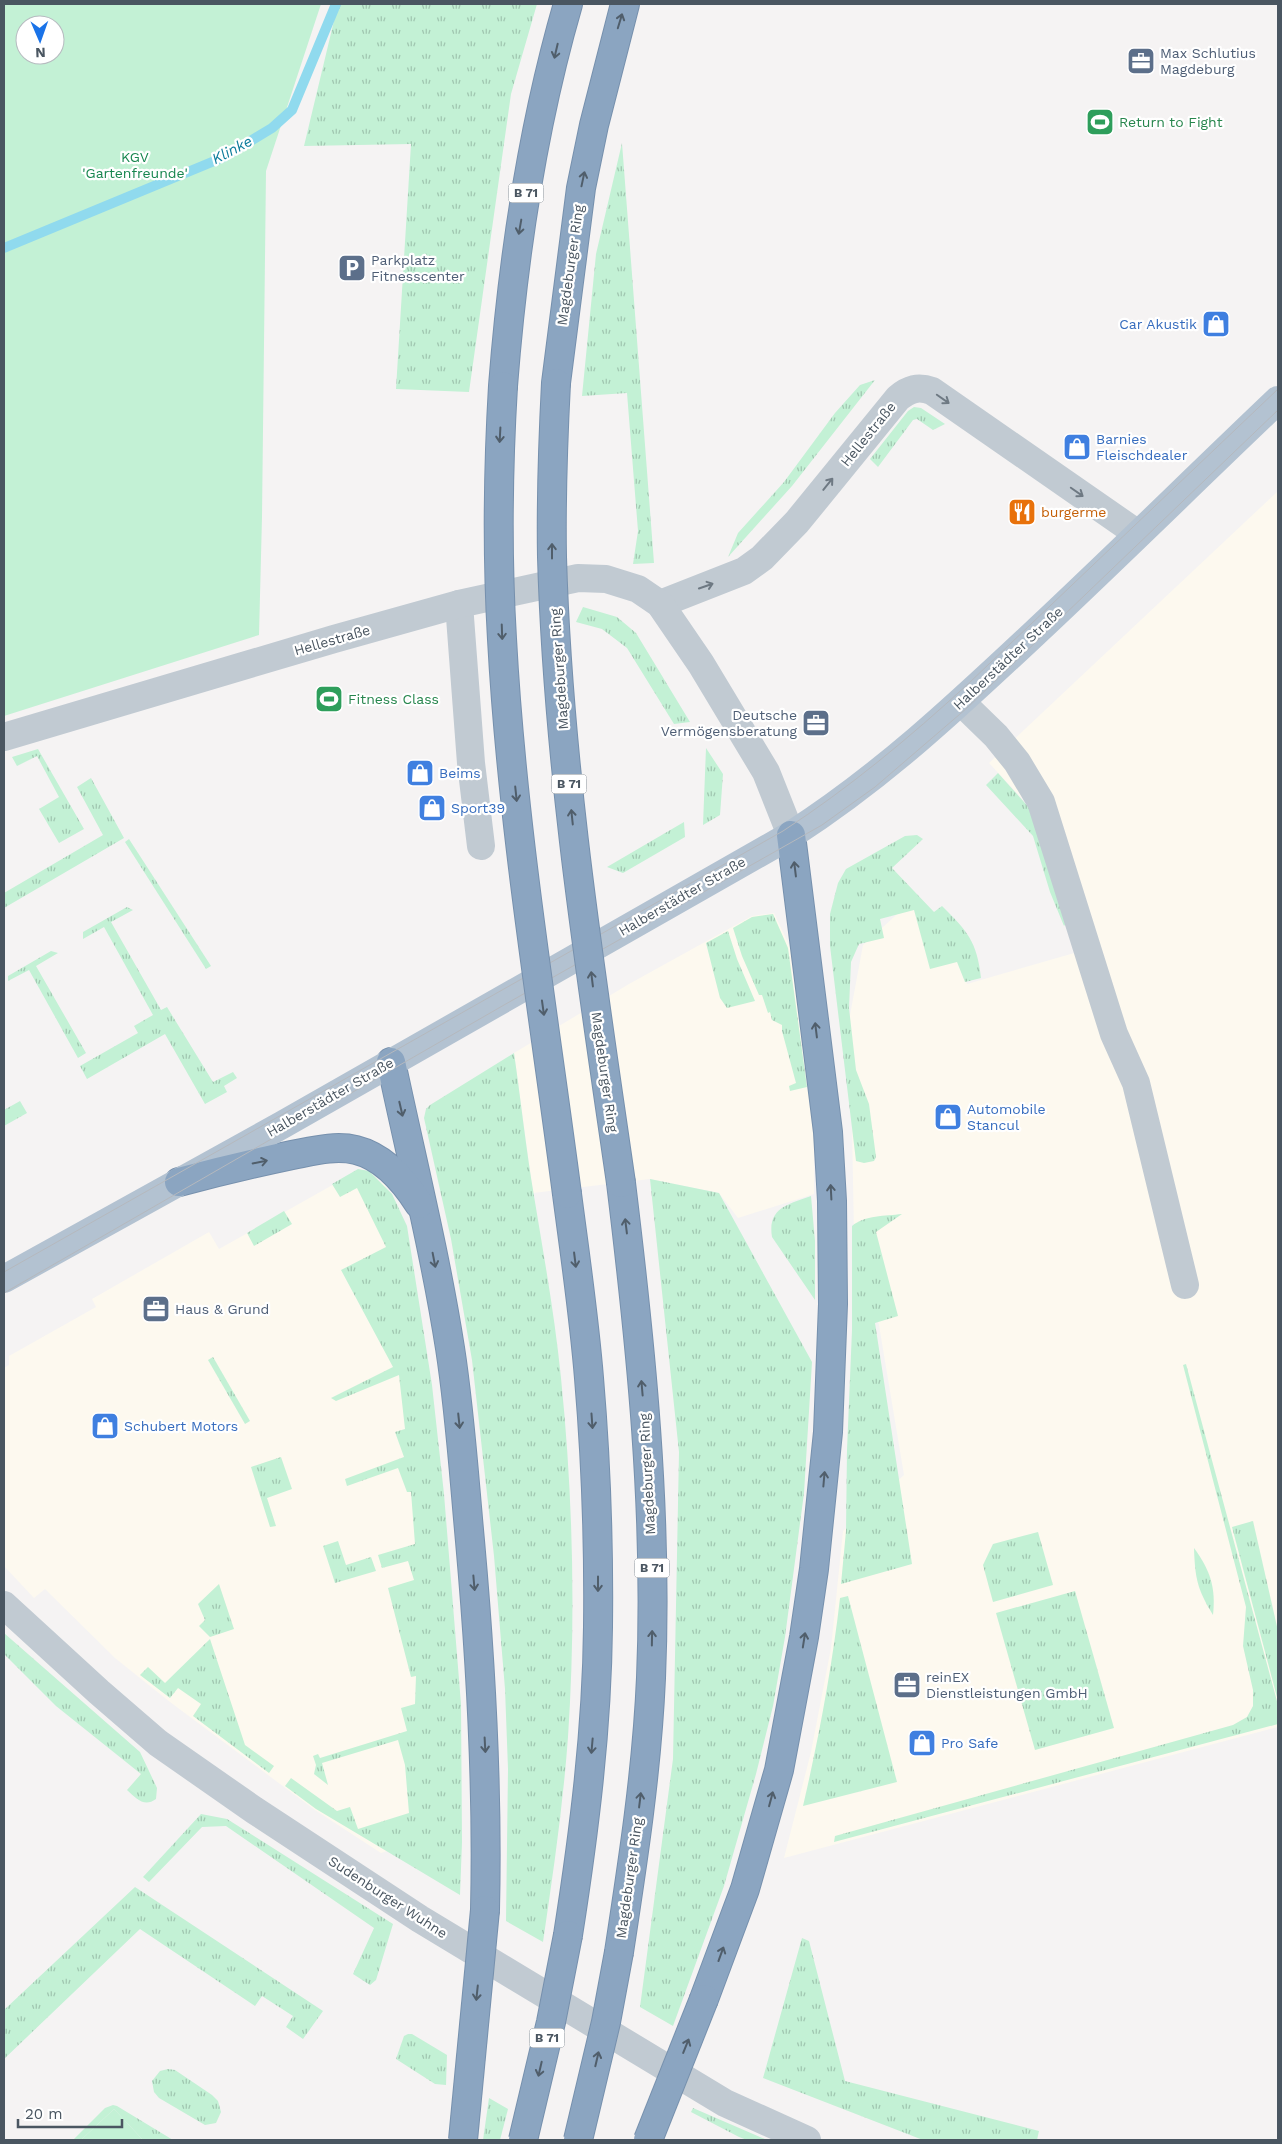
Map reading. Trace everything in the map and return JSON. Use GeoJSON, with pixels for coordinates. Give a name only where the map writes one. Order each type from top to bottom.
{"type":"FeatureCollection","features":[{"type":"Feature","properties":{"kind":"highway","name":"B 71"},"geometry":{"type":"LineString","coordinates":[[523,2140],[551,2022],[568,1935],[582,1841],[592,1749],[598,1609],[596,1508],[590,1385],[522,854],[502,639],[499,549],[499,477],[503,386],[518,241],[543,105],[568,4]]}},
{"type":"Feature","properties":{"kind":"highway","name":"Magdeburger Ring"},"geometry":{"type":"LineString","coordinates":[[578,2140],[606,2022],[619,1952],[649,1720],[652,1634],[647,1445],[632,1274],[575,846],[560,697],[552,556],[556,383],[581,188],[608,68],[625,4]]}},
{"type":"Feature","properties":{"kind":"highway"},"geometry":{"type":"LineString","coordinates":[[648,2140],[745,1889],[779,1770],[813,1579],[828,1432],[833,1295],[832,1201],[828,1132],[791,834]]}},
{"type":"Feature","properties":{"kind":"highway"},"geometry":{"type":"LineString","coordinates":[[391,1062],[424,1213],[450,1348],[459,1417],[475,1594],[485,1763],[485,1910],[463,2140]]}},
{"type":"Feature","properties":{"kind":"highway"},"geometry":{"type":"LineString","coordinates":[[179,1182],[253,1163],[322,1150],[348,1149],[369,1155],[398,1176],[424,1213]]}},
{"type":"Feature","properties":{"kind":"main road","name":"Halberstädter Straße"},"geometry":{"type":"LineString","coordinates":[[4,1279],[179,1182],[791,834],[878,774],[961,702],[1278,400]]}},
{"type":"Feature","properties":{"kind":"street","name":"Hellestraße"},"geometry":{"type":"LineString","coordinates":[[660,604],[744,571],[762,558],[797,522],[898,398],[915,388],[932,391],[1138,534]]}},
{"type":"Feature","properties":{"kind":"street","name":"Hellestraße"},"geometry":{"type":"LineString","coordinates":[[4,737],[324,641],[459,604],[578,578],[592,578],[622,583],[650,595],[660,604],[700,664],[766,772],[791,834]]}},
{"type":"Feature","properties":{"kind":"street"},"geometry":{"type":"LineString","coordinates":[[459,604],[471,763],[481,846]]}},
{"type":"Feature","properties":{"kind":"street"},"geometry":{"type":"LineString","coordinates":[[961,702],[996,736],[1017,762],[1040,802],[1114,1034],[1136,1083],[1185,1285]]}},
{"type":"Feature","properties":{"kind":"street","name":"Sudenburger Wuhne"},"geometry":{"type":"LineString","coordinates":[[4,1604],[99,1692],[158,1743],[238,1800],[420,1919],[725,2103],[807,2140]]}},
{"type":"Feature","properties":{"kind":"shaded area"},"geometry":{"type":"Polygon","coordinates":[[[1278,491],[1278,1727],[784,1858],[811,1752],[831,1648],[843,1531],[904,1475],[879,1325],[854,1236],[850,1015],[863,945],[914,899],[954,941],[967,984],[1078,952],[1033,810],[989,763],[1278,491]]]}},
{"type":"Feature","properties":{"kind":"shaded area"},"geometry":{"type":"Polygon","coordinates":[[[774,913],[790,947],[814,1126],[814,1194],[738,1218],[719,1193],[650,1179],[533,1193],[514,1053],[629,984],[752,916],[774,913]]]}},
{"type":"Feature","properties":{"kind":"shaded area"},"geometry":{"type":"Polygon","coordinates":[[[352,1174],[385,1184],[395,1250],[424,1580],[421,1840],[381,1853],[315,1810],[170,1702],[115,1658],[45,1589],[34,1598],[4,1566],[4,1368],[9,1365],[9,1356],[96,1307],[92,1299],[209,1232],[219,1249],[352,1174]]]}},
{"type":"Feature","properties":{"kind":"green space","name":"KGV 'Gartenfreunde'"},"geometry":{"type":"Polygon","coordinates":[[[4,4],[321,4],[266,171],[259,635],[4,716],[4,4]]]}},
{"type":"Feature","properties":{"kind":"green space"},"geometry":{"type":"Polygon","coordinates":[[[338,4],[537,4],[511,94],[469,392],[396,389],[411,144],[304,146],[338,4]]]}},
{"type":"Feature","properties":{"kind":"green space"},"geometry":{"type":"Polygon","coordinates":[[[622,143],[654,563],[633,564],[638,531],[627,393],[582,396],[596,254],[622,143]]]}},
{"type":"Feature","properties":{"kind":"green space"},"geometry":{"type":"Polygon","coordinates":[[[875,380],[792,486],[728,557],[738,533],[784,482],[835,413],[860,385],[875,380]]]}},
{"type":"Feature","properties":{"kind":"green space"},"geometry":{"type":"Polygon","coordinates":[[[914,407],[921,408],[945,424],[933,430],[917,419],[913,420],[878,467],[870,459],[908,411],[914,407]]]}},
{"type":"Feature","properties":{"kind":"green space"},"geometry":{"type":"Polygon","coordinates":[[[583,607],[617,617],[636,633],[690,722],[674,724],[627,648],[602,629],[576,622],[583,607]]]}},
{"type":"Feature","properties":{"kind":"green space"},"geometry":{"type":"Polygon","coordinates":[[[706,748],[723,774],[720,815],[703,825],[706,748]]]}},
{"type":"Feature","properties":{"kind":"green space"},"geometry":{"type":"Polygon","coordinates":[[[38,749],[84,829],[59,843],[39,809],[59,797],[37,756],[17,766],[12,757],[38,749]]]}},
{"type":"Feature","properties":{"kind":"green space"},"geometry":{"type":"Polygon","coordinates":[[[998,773],[1032,811],[1068,921],[1064,926],[1050,892],[1033,836],[986,785],[998,773]]]}},
{"type":"Feature","properties":{"kind":"green space"},"geometry":{"type":"Polygon","coordinates":[[[91,778],[124,838],[4,908],[4,893],[103,835],[77,787],[91,778]]]}},
{"type":"Feature","properties":{"kind":"green space"},"geometry":{"type":"Polygon","coordinates":[[[684,822],[685,837],[623,873],[607,867],[684,822]]]}},
{"type":"Feature","properties":{"kind":"green space"},"geometry":{"type":"Polygon","coordinates":[[[917,835],[923,839],[892,868],[934,912],[942,906],[964,930],[977,955],[981,978],[965,982],[957,962],[930,969],[914,910],[880,919],[884,938],[859,944],[851,962],[849,1008],[856,1070],[869,1104],[876,1157],[874,1161],[864,1163],[856,1161],[830,946],[830,914],[838,883],[846,869],[905,836],[917,835]]]}},
{"type":"Feature","properties":{"kind":"green space"},"geometry":{"type":"Polygon","coordinates":[[[129,839],[211,966],[206,969],[125,842],[129,839]]]}},
{"type":"Feature","properties":{"kind":"green space"},"geometry":{"type":"Polygon","coordinates":[[[127,907],[133,910],[111,922],[161,1010],[167,1007],[213,1082],[233,1072],[237,1078],[224,1086],[227,1092],[205,1104],[165,1034],[87,1079],[80,1066],[138,1033],[134,1026],[153,1015],[104,927],[83,939],[83,932],[127,907]]]}},
{"type":"Feature","properties":{"kind":"green space"},"geometry":{"type":"Polygon","coordinates":[[[773,914],[788,948],[807,1087],[790,1091],[789,1086],[796,1083],[782,1025],[772,1020],[770,1012],[768,1013],[762,995],[759,995],[742,956],[733,928],[752,917],[773,914]]]}},
{"type":"Feature","properties":{"kind":"green space"},"geometry":{"type":"Polygon","coordinates":[[[728,931],[737,959],[755,1001],[727,1008],[720,998],[706,943],[728,931]]]}},
{"type":"Feature","properties":{"kind":"green space"},"geometry":{"type":"Polygon","coordinates":[[[51,951],[58,953],[36,966],[86,1053],[78,1058],[29,970],[8,981],[8,976],[51,951]]]}},
{"type":"Feature","properties":{"kind":"green space"},"geometry":{"type":"Polygon","coordinates":[[[514,1053],[528,1161],[559,1355],[571,1512],[572,1648],[568,1737],[561,1814],[543,1942],[506,1921],[508,1769],[505,1689],[494,1556],[472,1360],[451,1239],[424,1118],[426,1109],[430,1105],[514,1053]]]}},
{"type":"Feature","properties":{"kind":"green space"},"geometry":{"type":"Polygon","coordinates":[[[20,1101],[27,1113],[4,1126],[4,1110],[20,1101]]]}},
{"type":"Feature","properties":{"kind":"green space"},"geometry":{"type":"Polygon","coordinates":[[[358,1169],[369,1171],[392,1194],[407,1226],[432,1385],[444,1494],[461,1704],[462,1842],[460,1895],[316,1809],[285,1786],[291,1778],[337,1811],[350,1807],[358,1829],[409,1813],[405,1765],[398,1740],[322,1763],[328,1785],[314,1774],[316,1765],[313,1756],[318,1754],[320,1758],[407,1731],[401,1708],[415,1704],[416,1676],[411,1677],[388,1588],[414,1580],[408,1561],[382,1568],[378,1555],[415,1544],[411,1492],[407,1492],[398,1468],[347,1486],[345,1479],[404,1457],[395,1432],[405,1429],[399,1375],[336,1401],[331,1398],[393,1367],[341,1270],[386,1247],[357,1188],[340,1197],[332,1184],[358,1169]]]}},
{"type":"Feature","properties":{"kind":"green space"},"geometry":{"type":"Polygon","coordinates":[[[650,1179],[719,1193],[812,1362],[804,1493],[785,1637],[773,1706],[724,1886],[673,2026],[640,2007],[673,1759],[679,1452],[650,1179]]]}},
{"type":"Feature","properties":{"kind":"green space"},"geometry":{"type":"Polygon","coordinates":[[[811,1196],[815,1241],[815,1300],[772,1237],[771,1227],[773,1219],[782,1208],[811,1196]]]}},
{"type":"Feature","properties":{"kind":"green space"},"geometry":{"type":"Polygon","coordinates":[[[284,1211],[292,1224],[254,1246],[247,1233],[284,1211]]]}},
{"type":"Feature","properties":{"kind":"green space"},"geometry":{"type":"Polygon","coordinates":[[[902,1214],[876,1232],[898,1316],[875,1323],[912,1564],[841,1584],[846,1531],[852,1330],[852,1226],[869,1218],[902,1214]]]}},
{"type":"Feature","properties":{"kind":"green space"},"geometry":{"type":"Polygon","coordinates":[[[213,1357],[250,1421],[245,1424],[208,1360],[213,1357]]]}},
{"type":"Feature","properties":{"kind":"green space"},"geometry":{"type":"Polygon","coordinates":[[[1186,1364],[1278,1705],[1278,1724],[834,1842],[835,1836],[1233,1725],[1247,1717],[1253,1706],[1253,1690],[1243,1646],[1246,1607],[1183,1365],[1186,1364]]]}},
{"type":"Feature","properties":{"kind":"green space"},"geometry":{"type":"Polygon","coordinates":[[[281,1457],[292,1489],[267,1498],[276,1526],[270,1527],[251,1467],[281,1457]]]}},
{"type":"Feature","properties":{"kind":"green space"},"geometry":{"type":"Polygon","coordinates":[[[1253,1521],[1278,1631],[1278,1701],[1232,1527],[1253,1521]]]}},
{"type":"Feature","properties":{"kind":"green space"},"geometry":{"type":"Polygon","coordinates":[[[1038,1532],[1053,1585],[993,1602],[983,1565],[993,1544],[1038,1532]]]}},
{"type":"Feature","properties":{"kind":"green space"},"geometry":{"type":"Polygon","coordinates":[[[338,1541],[346,1565],[371,1557],[376,1571],[335,1583],[323,1546],[338,1541]]]}},
{"type":"Feature","properties":{"kind":"green space"},"geometry":{"type":"Polygon","coordinates":[[[1194,1548],[1211,1579],[1214,1596],[1213,1615],[1203,1598],[1198,1583],[1194,1548]]]}},
{"type":"Feature","properties":{"kind":"green space"},"geometry":{"type":"Polygon","coordinates":[[[219,1584],[234,1629],[210,1637],[199,1626],[205,1620],[198,1604],[219,1584]]]}},
{"type":"Feature","properties":{"kind":"green space"},"geometry":{"type":"Polygon","coordinates":[[[1075,1591],[1114,1728],[1035,1750],[996,1613],[1075,1591]]]}},
{"type":"Feature","properties":{"kind":"green space"},"geometry":{"type":"Polygon","coordinates":[[[848,1596],[897,1782],[803,1806],[824,1702],[840,1598],[848,1596]]]}},
{"type":"Feature","properties":{"kind":"green space"},"geometry":{"type":"Polygon","coordinates":[[[4,1633],[140,1752],[157,1788],[156,1799],[148,1803],[140,1801],[127,1790],[141,1774],[56,1706],[4,1654],[4,1633]]]}},
{"type":"Feature","properties":{"kind":"green space"},"geometry":{"type":"Polygon","coordinates":[[[210,1639],[245,1745],[274,1766],[269,1773],[193,1716],[201,1704],[178,1688],[170,1698],[140,1675],[148,1667],[165,1683],[210,1639]]]}},
{"type":"Feature","properties":{"kind":"green space"},"geometry":{"type":"Polygon","coordinates":[[[201,1814],[227,1819],[393,1924],[376,1980],[370,1985],[353,1974],[374,1928],[226,1826],[202,1827],[149,1882],[143,1877],[201,1814]]]}},
{"type":"Feature","properties":{"kind":"green space"},"geometry":{"type":"Polygon","coordinates":[[[135,1887],[323,2011],[303,2039],[286,2027],[293,2016],[262,1996],[255,2006],[140,1929],[4,2059],[4,2010],[135,1887]]]}},
{"type":"Feature","properties":{"kind":"green space"},"geometry":{"type":"Polygon","coordinates":[[[802,1938],[809,1941],[845,2081],[1039,2131],[1037,2140],[923,2140],[763,2078],[802,1938]]]}},
{"type":"Feature","properties":{"kind":"green space"},"geometry":{"type":"Polygon","coordinates":[[[412,2034],[447,2055],[446,2085],[435,2084],[396,2059],[404,2036],[412,2034]]]}},
{"type":"Feature","properties":{"kind":"green space"},"geometry":{"type":"Polygon","coordinates":[[[175,2070],[218,2101],[221,2112],[216,2123],[205,2125],[159,2098],[154,2092],[152,2081],[160,2071],[175,2070]]]}},
{"type":"Feature","properties":{"kind":"green space"},"geometry":{"type":"Polygon","coordinates":[[[489,2098],[508,2109],[500,2140],[483,2140],[489,2098]]]}},
{"type":"Feature","properties":{"kind":"green space"},"geometry":{"type":"Polygon","coordinates":[[[113,2105],[173,2140],[143,2140],[114,2109],[81,2140],[73,2140],[105,2108],[113,2105]]]}},
{"type":"Feature","properties":{"kind":"green space"},"geometry":{"type":"Polygon","coordinates":[[[693,2108],[767,2140],[747,2140],[739,2137],[691,2112],[693,2108]]]}},
{"type":"Feature","properties":{"kind":"green space"},"geometry":{"type":"Polygon","coordinates":[[[114,2109],[143,2140],[81,2140],[114,2109]]]}},
{"type":"Feature","properties":{"kind":"waterway","name":"Klinke"},"geometry":{"type":"LineString","coordinates":[[4,248],[224,157],[272,128],[292,110],[336,4]]}},
{"type":"Feature","properties":{"kind":"tram line"},"geometry":{"type":"LineString","coordinates":[[4,1272],[783,831],[807,815],[878,762],[968,684],[1278,389]]}},
{"type":"Feature","properties":{"kind":"tram line"},"geometry":{"type":"LineString","coordinates":[[4,1293],[504,1005],[822,825],[875,787],[967,708],[1278,410]]}},
{"type":"Feature","properties":{"kind":"place","name":"Max Schlutius Magdeburg"},"geometry":{"type":"Point","coordinates":[1141,61]}},
{"type":"Feature","properties":{"kind":"place","name":"Return to Fight"},"geometry":{"type":"Point","coordinates":[1100,122]}},
{"type":"Feature","properties":{"kind":"place","name":"Parkplatz Fitnesscenter"},"geometry":{"type":"Point","coordinates":[352,268]}},
{"type":"Feature","properties":{"kind":"place","name":"Car Akustik"},"geometry":{"type":"Point","coordinates":[1216,324]}},
{"type":"Feature","properties":{"kind":"place","name":"Barnies Fleischdealer"},"geometry":{"type":"Point","coordinates":[1077,447]}},
{"type":"Feature","properties":{"kind":"place","name":"burgerme"},"geometry":{"type":"Point","coordinates":[1022,512]}},
{"type":"Feature","properties":{"kind":"place","name":"Fitness Class"},"geometry":{"type":"Point","coordinates":[329,699]}},
{"type":"Feature","properties":{"kind":"place","name":"Deutsche Vermögensberatung"},"geometry":{"type":"Point","coordinates":[816,723]}},
{"type":"Feature","properties":{"kind":"place","name":"Beims"},"geometry":{"type":"Point","coordinates":[420,773]}},
{"type":"Feature","properties":{"kind":"place","name":"Sport39"},"geometry":{"type":"Point","coordinates":[432,808]}},
{"type":"Feature","properties":{"kind":"place","name":"Automobile Stancul"},"geometry":{"type":"Point","coordinates":[948,1117]}},
{"type":"Feature","properties":{"kind":"place","name":"Haus & Grund"},"geometry":{"type":"Point","coordinates":[156,1309]}},
{"type":"Feature","properties":{"kind":"place","name":"Schubert Motors"},"geometry":{"type":"Point","coordinates":[105,1426]}},
{"type":"Feature","properties":{"kind":"place","name":"reinEX Dienstleistungen GmbH"},"geometry":{"type":"Point","coordinates":[907,1685]}},
{"type":"Feature","properties":{"kind":"place","name":"Pro Safe"},"geometry":{"type":"Point","coordinates":[922,1743]}}]}
